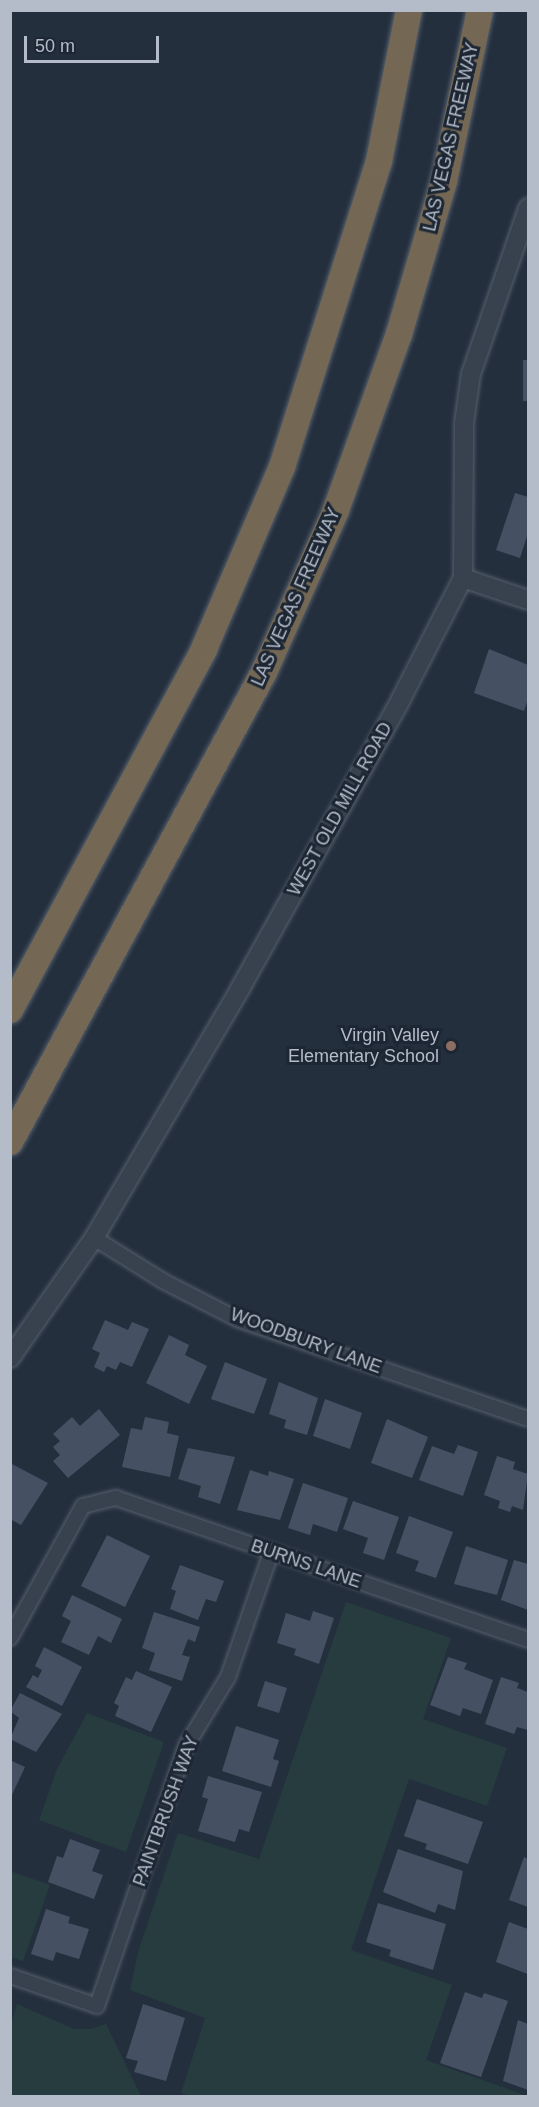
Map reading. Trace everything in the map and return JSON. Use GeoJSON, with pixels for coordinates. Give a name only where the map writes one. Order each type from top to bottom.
{"type":"FeatureCollection","features":[{"type":"Feature","properties":{"kind":"highway"},"geometry":{"type":"LineString","coordinates":[[10,1010],[204,649],[282,467],[379,161],[409,10]]}},
{"type":"Feature","properties":{"kind":"highway","name":"LAS VEGAS FREEWAY"},"geometry":{"type":"LineString","coordinates":[[10,1142],[264,672],[336,510],[399,334],[444,181],[480,10]]}},
{"type":"Feature","properties":{"kind":"street","name":"WEST OLD MILL ROAD"},"geometry":{"type":"LineString","coordinates":[[10,1358],[94,1238],[320,846],[463,578],[464,423],[471,374],[528,208]]}},
{"type":"Feature","properties":{"kind":"street"},"geometry":{"type":"LineString","coordinates":[[463,578],[528,600]]}},
{"type":"Feature","properties":{"kind":"street","name":"WOODBURY LANE"},"geometry":{"type":"LineString","coordinates":[[94,1238],[163,1281],[239,1320],[528,1419]]}},
{"type":"Feature","properties":{"kind":"street","name":"BURNS LANE"},"geometry":{"type":"LineString","coordinates":[[10,1638],[83,1506],[116,1498],[528,1640]]}},
{"type":"Feature","properties":{"kind":"street","name":"PAINTBRUSH WAY"},"geometry":{"type":"LineString","coordinates":[[10,1976],[97,2006],[186,1746],[228,1677],[271,1552]]}},
{"type":"Feature","properties":{"kind":"green space"},"geometry":{"type":"Polygon","coordinates":[[[346,1602],[451,1638],[423,1719],[507,1748],[487,1806],[409,1779],[351,1950],[452,1985],[426,2060],[528,2096],[192,2096],[181,2093],[205,2018],[130,1990],[138,1952],[178,1833],[259,1859],[346,1602]]]}},
{"type":"Feature","properties":{"kind":"green space"},"geometry":{"type":"Polygon","coordinates":[[[87,1713],[164,1742],[126,1852],[39,1820],[57,1769],[87,1713]]]}},
{"type":"Feature","properties":{"kind":"green space"},"geometry":{"type":"Polygon","coordinates":[[[10,1871],[50,1885],[23,1961],[11,1957],[10,1871]]]}},
{"type":"Feature","properties":{"kind":"green space"},"geometry":{"type":"Polygon","coordinates":[[[17,2004],[74,2029],[91,2029],[106,2024],[141,2096],[11,2096],[11,2023],[17,2004]]]}},
{"type":"Feature","properties":{"kind":"building"},"geometry":{"type":"Polygon","coordinates":[[[523,360],[528,360],[528,401],[523,401],[523,360]]]}},
{"type":"Feature","properties":{"kind":"building"},"geometry":{"type":"Polygon","coordinates":[[[515,493],[528,497],[528,533],[520,558],[496,550],[515,493]]]}},
{"type":"Feature","properties":{"kind":"building"},"geometry":{"type":"Polygon","coordinates":[[[489,649],[528,665],[528,699],[524,711],[474,693],[489,649]]]}},
{"type":"Feature","properties":{"kind":"building"},"geometry":{"type":"Polygon","coordinates":[[[105,1320],[128,1330],[132,1322],[149,1329],[132,1367],[120,1362],[116,1370],[107,1366],[104,1372],[94,1367],[100,1353],[92,1349],[105,1320]]]}},
{"type":"Feature","properties":{"kind":"building"},"geometry":{"type":"Polygon","coordinates":[[[169,1335],[189,1345],[185,1355],[207,1366],[189,1404],[146,1383],[169,1335]]]}},
{"type":"Feature","properties":{"kind":"building"},"geometry":{"type":"Polygon","coordinates":[[[225,1362],[267,1379],[254,1414],[211,1399],[225,1362]]]}},
{"type":"Feature","properties":{"kind":"building"},"geometry":{"type":"Polygon","coordinates":[[[279,1382],[318,1398],[307,1435],[284,1428],[286,1420],[269,1414],[279,1382]]]}},
{"type":"Feature","properties":{"kind":"building"},"geometry":{"type":"Polygon","coordinates":[[[325,1399],[362,1413],[350,1449],[313,1436],[325,1399]]]}},
{"type":"Feature","properties":{"kind":"building"},"geometry":{"type":"Polygon","coordinates":[[[99,1409],[120,1435],[68,1478],[53,1461],[60,1455],[53,1447],[60,1441],[53,1434],[72,1417],[80,1426],[99,1409]]]}},
{"type":"Feature","properties":{"kind":"building"},"geometry":{"type":"Polygon","coordinates":[[[145,1417],[169,1422],[167,1433],[179,1436],[170,1477],[122,1467],[131,1428],[142,1430],[145,1417]]]}},
{"type":"Feature","properties":{"kind":"building"},"geometry":{"type":"Polygon","coordinates":[[[387,1419],[428,1437],[412,1478],[371,1463],[387,1419]]]}},
{"type":"Feature","properties":{"kind":"building"},"geometry":{"type":"Polygon","coordinates":[[[458,1445],[478,1452],[463,1496],[419,1480],[432,1446],[454,1454],[458,1445]]]}},
{"type":"Feature","properties":{"kind":"building"},"geometry":{"type":"Polygon","coordinates":[[[188,1448],[235,1457],[220,1504],[198,1497],[201,1486],[178,1479],[188,1448]]]}},
{"type":"Feature","properties":{"kind":"building"},"geometry":{"type":"Polygon","coordinates":[[[497,1456],[515,1462],[513,1469],[528,1474],[523,1510],[512,1506],[510,1512],[498,1508],[500,1501],[484,1495],[497,1456]]]}},
{"type":"Feature","properties":{"kind":"building"},"geometry":{"type":"Polygon","coordinates":[[[10,1463],[48,1483],[21,1525],[10,1519],[10,1463]]]}},
{"type":"Feature","properties":{"kind":"building"},"geometry":{"type":"Polygon","coordinates":[[[250,1470],[268,1476],[269,1471],[294,1479],[280,1520],[237,1510],[250,1470]]]}},
{"type":"Feature","properties":{"kind":"building"},"geometry":{"type":"Polygon","coordinates":[[[303,1483],[348,1498],[337,1532],[313,1524],[310,1535],[288,1528],[303,1483]]]}},
{"type":"Feature","properties":{"kind":"building"},"geometry":{"type":"Polygon","coordinates":[[[353,1501],[399,1517],[384,1560],[363,1553],[368,1538],[343,1529],[353,1501]]]}},
{"type":"Feature","properties":{"kind":"building"},"geometry":{"type":"Polygon","coordinates":[[[409,1516],[453,1532],[436,1578],[415,1571],[419,1561],[396,1553],[409,1516]]]}},
{"type":"Feature","properties":{"kind":"building"},"geometry":{"type":"Polygon","coordinates":[[[107,1535],[150,1556],[125,1607],[81,1586],[107,1535]]]}},
{"type":"Feature","properties":{"kind":"building"},"geometry":{"type":"Polygon","coordinates":[[[466,1546],[508,1560],[497,1595],[454,1584],[466,1546]]]}},
{"type":"Feature","properties":{"kind":"building"},"geometry":{"type":"Polygon","coordinates":[[[514,1560],[528,1564],[528,1610],[501,1600],[514,1560]]]}},
{"type":"Feature","properties":{"kind":"building"},"geometry":{"type":"Polygon","coordinates":[[[180,1565],[224,1581],[216,1602],[206,1599],[198,1620],[170,1609],[176,1591],[171,1589],[180,1565]]]}},
{"type":"Feature","properties":{"kind":"building"},"geometry":{"type":"Polygon","coordinates":[[[72,1595],[122,1619],[111,1643],[98,1636],[89,1655],[61,1642],[71,1621],[62,1616],[72,1595]]]}},
{"type":"Feature","properties":{"kind":"building"},"geometry":{"type":"Polygon","coordinates":[[[313,1611],[334,1618],[319,1664],[294,1655],[296,1649],[277,1643],[286,1613],[310,1621],[313,1611]]]}},
{"type":"Feature","properties":{"kind":"building"},"geometry":{"type":"Polygon","coordinates":[[[154,1612],[200,1627],[195,1642],[188,1639],[182,1655],[190,1657],[182,1681],[149,1670],[155,1653],[142,1648],[154,1612]]]}},
{"type":"Feature","properties":{"kind":"building"},"geometry":{"type":"Polygon","coordinates":[[[44,1647],[82,1667],[62,1706],[26,1687],[33,1675],[38,1678],[42,1670],[35,1666],[44,1647]]]}},
{"type":"Feature","properties":{"kind":"building"},"geometry":{"type":"Polygon","coordinates":[[[448,1657],[467,1663],[464,1669],[493,1680],[481,1714],[463,1708],[460,1716],[430,1705],[448,1657]]]}},
{"type":"Feature","properties":{"kind":"building"},"geometry":{"type":"Polygon","coordinates":[[[136,1671],[172,1687],[151,1732],[115,1716],[119,1706],[114,1703],[126,1677],[132,1680],[136,1671]]]}},
{"type":"Feature","properties":{"kind":"building"},"geometry":{"type":"Polygon","coordinates":[[[501,1677],[519,1683],[517,1688],[528,1692],[528,1730],[517,1727],[514,1734],[485,1724],[501,1677]]]}},
{"type":"Feature","properties":{"kind":"building"},"geometry":{"type":"Polygon","coordinates":[[[265,1681],[287,1688],[279,1713],[257,1706],[265,1681]]]}},
{"type":"Feature","properties":{"kind":"building"},"geometry":{"type":"Polygon","coordinates":[[[20,1693],[62,1714],[36,1752],[10,1739],[19,1718],[10,1711],[20,1693]]]}},
{"type":"Feature","properties":{"kind":"building"},"geometry":{"type":"Polygon","coordinates":[[[236,1726],[279,1740],[273,1759],[279,1761],[271,1787],[222,1771],[236,1726]]]}},
{"type":"Feature","properties":{"kind":"building"},"geometry":{"type":"Polygon","coordinates":[[[10,1760],[25,1767],[10,1799],[10,1760]]]}},
{"type":"Feature","properties":{"kind":"building"},"geometry":{"type":"Polygon","coordinates":[[[208,1776],[262,1792],[249,1832],[239,1829],[235,1842],[198,1831],[208,1799],[202,1797],[208,1776]]]}},
{"type":"Feature","properties":{"kind":"building"},"geometry":{"type":"Polygon","coordinates":[[[417,1799],[483,1822],[468,1864],[425,1849],[427,1844],[404,1836],[417,1799]]]}},
{"type":"Feature","properties":{"kind":"building"},"geometry":{"type":"Polygon","coordinates":[[[70,1839],[100,1850],[92,1871],[103,1875],[94,1899],[48,1882],[57,1856],[63,1858],[70,1839]]]}},
{"type":"Feature","properties":{"kind":"building"},"geometry":{"type":"Polygon","coordinates":[[[398,1849],[463,1871],[455,1910],[438,1904],[435,1913],[383,1892],[398,1849]]]}},
{"type":"Feature","properties":{"kind":"building"},"geometry":{"type":"Polygon","coordinates":[[[524,1857],[528,1859],[528,1907],[509,1900],[524,1857]]]}},
{"type":"Feature","properties":{"kind":"building"},"geometry":{"type":"Polygon","coordinates":[[[378,1903],[446,1924],[433,1970],[389,1956],[391,1950],[366,1942],[378,1903]]]}},
{"type":"Feature","properties":{"kind":"building"},"geometry":{"type":"Polygon","coordinates":[[[46,1909],[70,1917],[68,1923],[89,1929],[79,1959],[56,1952],[53,1961],[31,1954],[46,1909]]]}},
{"type":"Feature","properties":{"kind":"building"},"geometry":{"type":"Polygon","coordinates":[[[509,1922],[528,1929],[528,1974],[496,1962],[509,1922]]]}},
{"type":"Feature","properties":{"kind":"building"},"geometry":{"type":"Polygon","coordinates":[[[465,1992],[482,1998],[484,1993],[508,2001],[481,2077],[440,2063],[465,1992]]]}},
{"type":"Feature","properties":{"kind":"building"},"geometry":{"type":"Polygon","coordinates":[[[143,2004],[185,2018],[166,2081],[134,2072],[138,2061],[126,2058],[143,2004]]]}},
{"type":"Feature","properties":{"kind":"building"},"geometry":{"type":"Polygon","coordinates":[[[518,2020],[528,2024],[528,2090],[503,2081],[518,2020]]]}},
{"type":"Feature","properties":{"kind":"place","name":"Virgin Valley Elementary School"},"geometry":{"type":"Point","coordinates":[451,1046]}}]}
